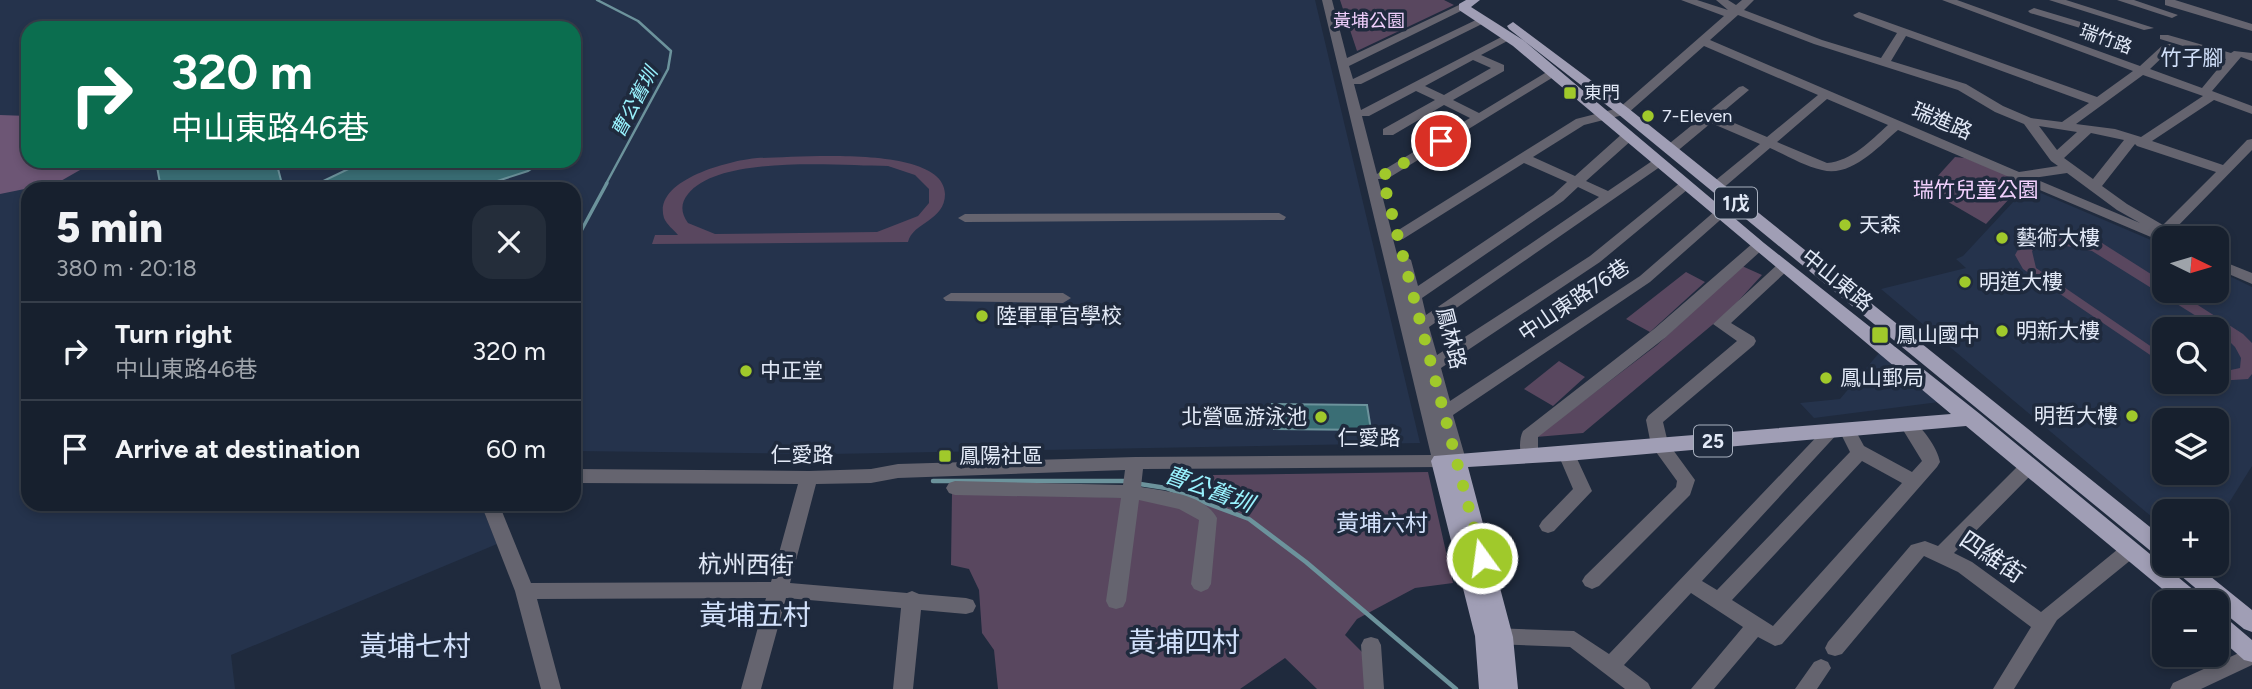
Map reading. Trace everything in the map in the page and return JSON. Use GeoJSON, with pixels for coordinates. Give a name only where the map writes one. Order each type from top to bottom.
{"type":"FeatureCollection","features":[{"type":"Feature","properties":{"kind":"main road","name":"中山東路"},"geometry":{"type":"LineString","coordinates":[[1469,2],[1484,20],[1509,36],[1628,136],[1716,187],[2152,541]]}},
{"type":"Feature","properties":{"kind":"main road","name":"中山東路"},"geometry":{"type":"LineString","coordinates":[[1469,2],[1538,43],[1623,111],[1665,156],[1686,185],[2178,590]]}},
{"type":"Feature","properties":{"kind":"main road","name":"仁愛路"},"geometry":{"type":"LineString","coordinates":[[1449,461],[1567,454],[1969,420],[1994,414]]}},
{"type":"Feature","properties":{"kind":"main road","name":"鳳林路"},"geometry":{"type":"LineString","coordinates":[[1449,461],[1507,689]]}},
{"type":"Feature","properties":{"kind":"main road"},"geometry":{"type":"LineString","coordinates":[[2196,576],[2252,622]]}},
{"type":"Feature","properties":{"kind":"main road"},"geometry":{"type":"LineString","coordinates":[[2229,634],[2252,654]]}},
{"type":"Feature","properties":{"kind":"main road","name":"鳳林路"},"geometry":{"type":"LineString","coordinates":[[1490,689],[1494,636]]}},
{"type":"Feature","properties":{"kind":"street","name":"鳳林路"},"geometry":{"type":"LineString","coordinates":[[1327,0],[1357,81],[1423,324],[1444,412],[1449,461]]}},
{"type":"Feature","properties":{"kind":"street","name":"鳳林路"},"geometry":{"type":"LineString","coordinates":[[1337,0],[1348,62],[1449,461]]}},
{"type":"Feature","properties":{"kind":"street","name":"中山東路"},"geometry":{"type":"LineString","coordinates":[[1447,0],[1469,2]]}},
{"type":"Feature","properties":{"kind":"street"},"geometry":{"type":"LineString","coordinates":[[1686,0],[1735,13],[1962,87],[1999,109],[2028,121],[2089,128],[2224,170]]}},
{"type":"Feature","properties":{"kind":"street"},"geometry":{"type":"LineString","coordinates":[[1721,0],[1735,13]]}},
{"type":"Feature","properties":{"kind":"street"},"geometry":{"type":"LineString","coordinates":[[1398,236],[1580,122],[1623,111],[1749,0]]}},
{"type":"Feature","properties":{"kind":"street","name":"瑞竹路"},"geometry":{"type":"LineString","coordinates":[[1947,0],[2252,110]]}},
{"type":"Feature","properties":{"kind":"street"},"geometry":{"type":"LineString","coordinates":[[2020,26],[2045,0]]}},
{"type":"Feature","properties":{"kind":"street"},"geometry":{"type":"LineString","coordinates":[[2054,0],[2148,28]]}},
{"type":"Feature","properties":{"kind":"street"},"geometry":{"type":"LineString","coordinates":[[2122,0],[2172,15]]}},
{"type":"Feature","properties":{"kind":"street"},"geometry":{"type":"LineString","coordinates":[[2169,1],[2252,27]]}},
{"type":"Feature","properties":{"kind":"street"},"geometry":{"type":"LineString","coordinates":[[1348,62],[1469,2]]}},
{"type":"Feature","properties":{"kind":"street"},"geometry":{"type":"LineString","coordinates":[[2035,11],[2120,37]]}},
{"type":"Feature","properties":{"kind":"street"},"geometry":{"type":"LineString","coordinates":[[1859,15],[1986,64],[2099,102]]}},
{"type":"Feature","properties":{"kind":"street"},"geometry":{"type":"LineString","coordinates":[[1357,81],[1484,20]]}},
{"type":"Feature","properties":{"kind":"street"},"geometry":{"type":"LineString","coordinates":[[1884,62],[1903,32]]}},
{"type":"Feature","properties":{"kind":"street"},"geometry":{"type":"LineString","coordinates":[[1366,113],[1509,36]]}},
{"type":"Feature","properties":{"kind":"street","name":"瑞進路"},"geometry":{"type":"LineString","coordinates":[[1702,41],[2152,231]]}},
{"type":"Feature","properties":{"kind":"street"},"geometry":{"type":"LineString","coordinates":[[2064,126],[2141,71],[2166,42],[2234,58]]}},
{"type":"Feature","properties":{"kind":"street"},"geometry":{"type":"LineString","coordinates":[[2095,186],[2137,141],[2208,95],[2238,53],[2252,57]]}},
{"type":"Feature","properties":{"kind":"street"},"geometry":{"type":"LineString","coordinates":[[1388,132],[1500,68],[1473,56]]}},
{"type":"Feature","properties":{"kind":"street"},"geometry":{"type":"LineString","coordinates":[[1382,176],[1554,73]]}},
{"type":"Feature","properties":{"kind":"street"},"geometry":{"type":"LineString","coordinates":[[1416,86],[1479,118]]}},
{"type":"Feature","properties":{"kind":"street"},"geometry":{"type":"LineString","coordinates":[[1423,324],[1479,288],[1665,156],[1743,90]]}},
{"type":"Feature","properties":{"kind":"street"},"geometry":{"type":"LineString","coordinates":[[1716,187],[1826,94]]}},
{"type":"Feature","properties":{"kind":"street"},"geometry":{"type":"LineString","coordinates":[[1709,117],[1833,167],[1849,163],[1897,124]]}},
{"type":"Feature","properties":{"kind":"street"},"geometry":{"type":"LineString","coordinates":[[2028,121],[2056,158],[2152,227]]}},
{"type":"Feature","properties":{"kind":"street"},"geometry":{"type":"LineString","coordinates":[[2056,158],[2089,128]]}},
{"type":"Feature","properties":{"kind":"street"},"geometry":{"type":"LineString","coordinates":[[1414,296],[1473,259],[1576,181],[1628,136]]}},
{"type":"Feature","properties":{"kind":"street"},"geometry":{"type":"LineString","coordinates":[[2176,226],[2224,170],[2252,143]]}},
{"type":"Feature","properties":{"kind":"street"},"geometry":{"type":"LineString","coordinates":[[1525,158],[1608,196]]}},
{"type":"Feature","properties":{"kind":"street"},"geometry":{"type":"LineString","coordinates":[[2017,176],[2070,168]]}},
{"type":"Feature","properties":{"kind":"street"},"geometry":{"type":"LineString","coordinates":[[1432,366],[1595,259],[1686,185]]}},
{"type":"Feature","properties":{"kind":"street","name":"中山東路76巷"},"geometry":{"type":"LineString","coordinates":[[1444,412],[1645,279],[1720,214]]}},
{"type":"Feature","properties":{"kind":"street"},"geometry":{"type":"LineString","coordinates":[[965,218],[1279,217]]}},
{"type":"Feature","properties":{"kind":"street"},"geometry":{"type":"LineString","coordinates":[[1529,456],[1529,435],[1660,333],[1758,246]]}},
{"type":"Feature","properties":{"kind":"street"},"geometry":{"type":"LineString","coordinates":[[2230,261],[2252,270]]}},
{"type":"Feature","properties":{"kind":"street"},"geometry":{"type":"LineString","coordinates":[[1592,580],[1684,490],[1686,480],[1660,445],[1654,420],[1748,341],[1721,324],[1783,267]]}},
{"type":"Feature","properties":{"kind":"street"},"geometry":{"type":"LineString","coordinates":[[2230,269],[2252,279]]}},
{"type":"Feature","properties":{"kind":"street"},"geometry":{"type":"LineString","coordinates":[[951,298],[1063,298]]}},
{"type":"Feature","properties":{"kind":"street"},"geometry":{"type":"LineString","coordinates":[[1689,582],[1775,638],[1932,458],[1908,425]]}},
{"type":"Feature","properties":{"kind":"street"},"geometry":{"type":"LineString","coordinates":[[1610,666],[1839,431],[1859,452],[1914,481]]}},
{"type":"Feature","properties":{"kind":"street"},"geometry":{"type":"LineString","coordinates":[[1719,601],[1859,452]]}},
{"type":"Feature","properties":{"kind":"street"},"geometry":{"type":"LineString","coordinates":[[1548,526],[1583,491],[1567,454]]}},
{"type":"Feature","properties":{"kind":"street","name":"仁愛路"},"geometry":{"type":"LineString","coordinates":[[581,477],[809,478],[871,476],[912,471],[1134,478],[1449,461]]}},
{"type":"Feature","properties":{"kind":"street"},"geometry":{"type":"LineString","coordinates":[[1941,554],[2028,467]]}},
{"type":"Feature","properties":{"kind":"street"},"geometry":{"type":"LineString","coordinates":[[751,689],[809,478]]}},
{"type":"Feature","properties":{"kind":"street"},"geometry":{"type":"LineString","coordinates":[[1116,601],[1134,478]]}},
{"type":"Feature","properties":{"kind":"street"},"geometry":{"type":"LineString","coordinates":[[955,488],[1134,478],[1154,495],[1206,513],[1201,584]]}},
{"type":"Feature","properties":{"kind":"street"},"geometry":{"type":"LineString","coordinates":[[493,511],[525,592],[551,689]]}},
{"type":"Feature","properties":{"kind":"street","name":"四維街"},"geometry":{"type":"LineString","coordinates":[[1835,648],[1918,550],[1925,548],[1965,567],[2042,624]]}},
{"type":"Feature","properties":{"kind":"street"},"geometry":{"type":"LineString","coordinates":[[2003,689],[2050,614],[2130,550]]}},
{"type":"Feature","properties":{"kind":"street","name":"杭州西街"},"geometry":{"type":"LineString","coordinates":[[525,592],[780,590],[912,599],[966,606]]}},
{"type":"Feature","properties":{"kind":"street"},"geometry":{"type":"LineString","coordinates":[[903,689],[912,599]]}},
{"type":"Feature","properties":{"kind":"street"},"geometry":{"type":"LineString","coordinates":[[1701,689],[1756,625]]}},
{"type":"Feature","properties":{"kind":"street"},"geometry":{"type":"LineString","coordinates":[[1494,636],[1574,639],[1641,689]]}},
{"type":"Feature","properties":{"kind":"street"},"geometry":{"type":"LineString","coordinates":[[1371,645],[1374,689]]}},
{"type":"Feature","properties":{"kind":"street"},"geometry":{"type":"LineString","coordinates":[[2180,689],[2252,654]]}},
{"type":"Feature","properties":{"kind":"street"},"geometry":{"type":"LineString","coordinates":[[1805,689],[1821,668]]}},
{"type":"Feature","properties":{"kind":"shaded area","name":"陸軍軍官學校"},"geometry":{"type":"Polygon","coordinates":[[[0,0],[1315,0],[1420,443],[830,454],[581,451],[581,182],[21,182],[21,511],[484,511],[497,544],[231,655],[235,689],[0,689],[0,0]]]}},
{"type":"Feature","properties":{"kind":"shaded area"},"geometry":{"type":"Polygon","coordinates":[[[0,115],[21,116],[21,168],[84,168],[59,182],[21,182],[21,190],[0,194],[0,115]]]}},
{"type":"Feature","properties":{"kind":"shaded area"},"geometry":{"type":"Polygon","coordinates":[[[157,168],[278,168],[281,182],[160,182],[157,168]]]}},
{"type":"Feature","properties":{"kind":"shaded area"},"geometry":{"type":"Polygon","coordinates":[[[350,168],[532,168],[494,182],[321,182],[350,168]]]}},
{"type":"Feature","properties":{"kind":"shaded area"},"geometry":{"type":"Polygon","coordinates":[[[2027,187],[2152,240],[2152,303],[2230,303],[2230,276],[2252,287],[2252,466],[2229,503],[2229,499],[2152,499],[2152,517],[1881,289],[1966,268],[1956,259],[1963,256],[2027,187]]]}},
{"type":"Feature","properties":{"kind":"shaded area"},"geometry":{"type":"Polygon","coordinates":[[[1879,353],[1939,402],[1814,418],[1800,403],[1840,399],[1879,353]]]}},
{"type":"Feature","properties":{"kind":"shaded area","name":"北營區游泳池"},"geometry":{"type":"Polygon","coordinates":[[[1272,404],[1367,405],[1371,430],[1274,429],[1272,404]]]}},
{"type":"Feature","properties":{"kind":"green space","name":"黃埔公園"},"geometry":{"type":"Polygon","coordinates":[[[1340,0],[1444,0],[1454,5],[1357,51],[1340,0]]]}},
{"type":"Feature","properties":{"kind":"green space"},"geometry":{"type":"Polygon","coordinates":[[[832,156],[894,160],[920,167],[938,178],[945,194],[944,203],[935,216],[911,235],[908,242],[652,244],[655,235],[678,235],[664,218],[664,204],[670,192],[682,182],[714,168],[757,158],[832,156]],[[812,164],[753,168],[704,181],[685,198],[683,212],[688,223],[715,234],[877,232],[918,216],[929,203],[929,189],[915,175],[888,166],[812,164]]]}},
{"type":"Feature","properties":{"kind":"green space","name":"瑞竹兒童公園"},"geometry":{"type":"Polygon","coordinates":[[[1955,157],[1965,158],[2016,178],[2022,185],[1986,224],[1926,189],[1955,157]]]}},
{"type":"Feature","properties":{"kind":"green space"},"geometry":{"type":"Polygon","coordinates":[[[2050,233],[2102,243],[2152,275],[2152,288],[2092,251],[2051,243],[2040,244],[2032,251],[2036,268],[2152,347],[2152,356],[2023,269],[2015,255],[2021,245],[2038,235],[2050,233]]]}},
{"type":"Feature","properties":{"kind":"green space"},"geometry":{"type":"Polygon","coordinates":[[[1742,266],[1762,275],[1730,310],[1583,433],[1536,437],[1657,345],[1742,266]]]}},
{"type":"Feature","properties":{"kind":"green space"},"geometry":{"type":"Polygon","coordinates":[[[1686,272],[1705,282],[1650,332],[1626,319],[1686,272]]]}},
{"type":"Feature","properties":{"kind":"green space"},"geometry":{"type":"Polygon","coordinates":[[[2175,303],[2195,303],[2217,317],[2198,317],[2175,303]]]}},
{"type":"Feature","properties":{"kind":"green space"},"geometry":{"type":"Polygon","coordinates":[[[2229,325],[2252,343],[2252,374],[2248,379],[2229,380],[2229,370],[2240,368],[2241,358],[2229,341],[2229,325]]]}},
{"type":"Feature","properties":{"kind":"green space"},"geometry":{"type":"Polygon","coordinates":[[[1559,361],[1585,377],[1553,406],[1524,389],[1559,361]]]}},
{"type":"Feature","properties":{"kind":"green space"},"geometry":{"type":"Polygon","coordinates":[[[1428,472],[1453,583],[1415,588],[1357,619],[1345,635],[1365,655],[1367,689],[1317,689],[1285,658],[1240,689],[998,689],[994,650],[982,633],[979,590],[969,569],[951,565],[952,493],[1211,500],[1213,475],[1428,472]]]}},
{"type":"Feature","properties":{"kind":"waterway","name":"曹公舊圳"},"geometry":{"type":"LineString","coordinates":[[597,0],[638,21],[671,51],[668,69],[606,184]]}},
{"type":"Feature","properties":{"kind":"waterway","name":"曹公舊圳"},"geometry":{"type":"LineString","coordinates":[[581,231],[607,183]]}},
{"type":"Feature","properties":{"kind":"waterway","name":"曹公舊圳"},"geometry":{"type":"LineString","coordinates":[[933,481],[1125,481]]}},
{"type":"Feature","properties":{"kind":"waterway","name":"曹公舊圳"},"geometry":{"type":"LineString","coordinates":[[1140,484],[1166,488],[1249,519],[1306,562],[1456,689]]}},
{"type":"Feature","properties":{"kind":"place","name":"東門"},"geometry":{"type":"Point","coordinates":[1570,93]}},
{"type":"Feature","properties":{"kind":"place","name":"7-Eleven"},"geometry":{"type":"Point","coordinates":[1648,116]}},
{"type":"Feature","properties":{"kind":"place","name":"天森"},"geometry":{"type":"Point","coordinates":[1845,225]}},
{"type":"Feature","properties":{"kind":"place","name":"藝術大樓"},"geometry":{"type":"Point","coordinates":[2002,238]}},
{"type":"Feature","properties":{"kind":"place","name":"明道大樓"},"geometry":{"type":"Point","coordinates":[1965,282]}},
{"type":"Feature","properties":{"kind":"place","name":"陸軍軍官學校"},"geometry":{"type":"Point","coordinates":[982,316]}},
{"type":"Feature","properties":{"kind":"place","name":"明新大樓"},"geometry":{"type":"Point","coordinates":[2002,331]}},
{"type":"Feature","properties":{"kind":"place","name":"鳳山國中"},"geometry":{"type":"Point","coordinates":[1880,335]}},
{"type":"Feature","properties":{"kind":"place","name":"中正堂"},"geometry":{"type":"Point","coordinates":[746,371]}},
{"type":"Feature","properties":{"kind":"place","name":"鳳山郵局"},"geometry":{"type":"Point","coordinates":[1826,378]}},
{"type":"Feature","properties":{"kind":"place","name":"明哲大樓"},"geometry":{"type":"Point","coordinates":[2132,416]}},
{"type":"Feature","properties":{"kind":"place","name":"北營區游泳池"},"geometry":{"type":"Point","coordinates":[1321,417]}},
{"type":"Feature","properties":{"kind":"place","name":"鳳陽社區"},"geometry":{"type":"Point","coordinates":[945,456]}},
{"type":"Feature","properties":{"kind":"district","name":"竹子腳"},"geometry":{"type":"Point","coordinates":[2192,58]}},
{"type":"Feature","properties":{"kind":"district","name":"黃埔六村"},"geometry":{"type":"Point","coordinates":[1382,523]}},
{"type":"Feature","properties":{"kind":"district","name":"黃埔五村"},"geometry":{"type":"Point","coordinates":[755,615]}},
{"type":"Feature","properties":{"kind":"district","name":"黃埔四村"},"geometry":{"type":"Point","coordinates":[1184,642]}},
{"type":"Feature","properties":{"kind":"district","name":"黃埔七村"},"geometry":{"type":"Point","coordinates":[415,646]}},
{"type":"Feature","properties":{"kind":"route"},"geometry":{"type":"LineString","coordinates":[[1441,141],[1382,176],[1423,324],[1482,558]]}}]}
